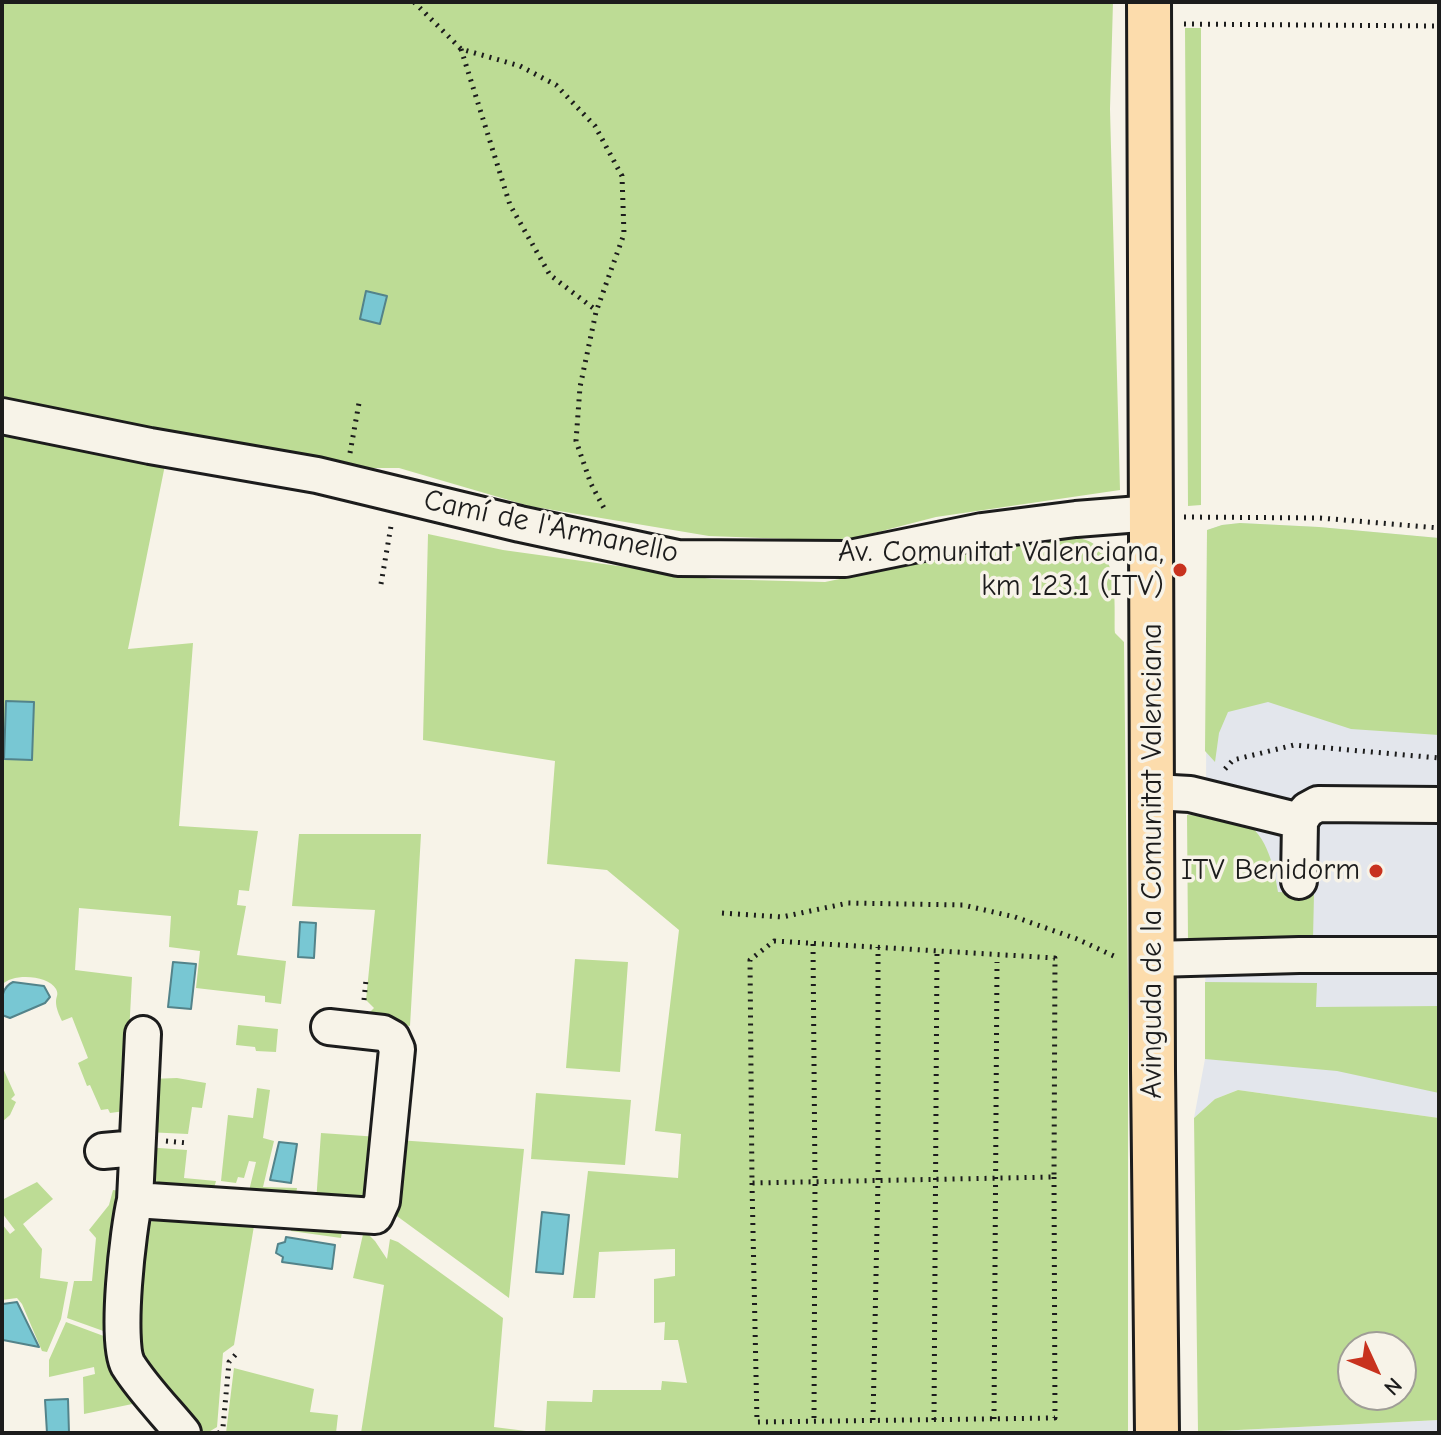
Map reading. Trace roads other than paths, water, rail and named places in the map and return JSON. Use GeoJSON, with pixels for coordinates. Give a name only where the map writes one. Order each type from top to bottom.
{"type":"FeatureCollection","features":[{"type":"Feature","properties":{"kind":"main road","name":"Avinguda de la Comunitat Valenciana"},"geometry":{"type":"LineString","coordinates":[[1148,13],[1157,1433]]}},
{"type":"Feature","properties":{"kind":"lane","name":"Camí de l'Armanello"},"geometry":{"type":"LineString","coordinates":[[2,416],[344,481],[678,558],[845,559],[982,531],[1076,519],[1152,516]]}},
{"type":"Feature","properties":{"kind":"lane"},"geometry":{"type":"LineString","coordinates":[[1154,792],[1190,794],[1300,821]]}},
{"type":"Feature","properties":{"kind":"lane"},"geometry":{"type":"LineString","coordinates":[[1299,881],[1300,821],[1307,810],[1318,804],[1439,805]]}},
{"type":"Feature","properties":{"kind":"lane"},"geometry":{"type":"LineString","coordinates":[[1154,966],[1299,955],[1439,955]]}},
{"type":"Feature","properties":{"kind":"lane"},"geometry":{"type":"LineString","coordinates":[[135,1200],[375,1216],[382,1201],[397,1049],[392,1038],[383,1033],[329,1027]]}},
{"type":"Feature","properties":{"kind":"lane"},"geometry":{"type":"LineString","coordinates":[[143,1034],[135,1200],[130,1222],[122,1343],[127,1363],[183,1433]]}},
{"type":"Feature","properties":{"kind":"lane"},"geometry":{"type":"LineString","coordinates":[[103,1151],[137,1148]]}},
{"type":"Feature","properties":{"kind":"water"},"geometry":{"type":"Polygon","coordinates":[[[366,291],[387,296],[380,324],[360,319],[366,291]]]}},
{"type":"Feature","properties":{"kind":"water"},"geometry":{"type":"Polygon","coordinates":[[[6,701],[34,702],[32,760],[4,759],[6,701]]]}},
{"type":"Feature","properties":{"kind":"water"},"geometry":{"type":"Polygon","coordinates":[[[300,922],[316,923],[314,958],[298,957],[300,922]]]}},
{"type":"Feature","properties":{"kind":"water"},"geometry":{"type":"Polygon","coordinates":[[[173,962],[196,964],[191,1009],[168,1007],[173,962]]]}},
{"type":"Feature","properties":{"kind":"water"},"geometry":{"type":"Polygon","coordinates":[[[13,982],[44,986],[50,997],[45,1003],[10,1018],[2,1015],[4,992],[13,982]]]}},
{"type":"Feature","properties":{"kind":"water"},"geometry":{"type":"Polygon","coordinates":[[[279,1142],[297,1144],[291,1183],[270,1180],[279,1142]]]}},
{"type":"Feature","properties":{"kind":"water"},"geometry":{"type":"Polygon","coordinates":[[[542,1212],[569,1215],[563,1274],[536,1272],[542,1212]]]}},
{"type":"Feature","properties":{"kind":"water"},"geometry":{"type":"Polygon","coordinates":[[[286,1237],[335,1245],[332,1269],[282,1262],[283,1257],[276,1253],[278,1244],[285,1242],[286,1237]]]}},
{"type":"Feature","properties":{"kind":"water"},"geometry":{"type":"Polygon","coordinates":[[[17,1302],[39,1347],[3,1340],[3,1304],[17,1302]]]}},
{"type":"Feature","properties":{"kind":"water"},"geometry":{"type":"Polygon","coordinates":[[[68,1399],[69,1433],[47,1433],[45,1400],[68,1399]]]}},
{"type":"Feature","properties":{"kind":"place","name":"Av. Comunitat Valenciana, km 123.1 (ITV)"},"geometry":{"type":"Point","coordinates":[1180,570]}},
{"type":"Feature","properties":{"kind":"place","name":"ITV Benidorm"},"geometry":{"type":"Point","coordinates":[1376,871]}}]}
